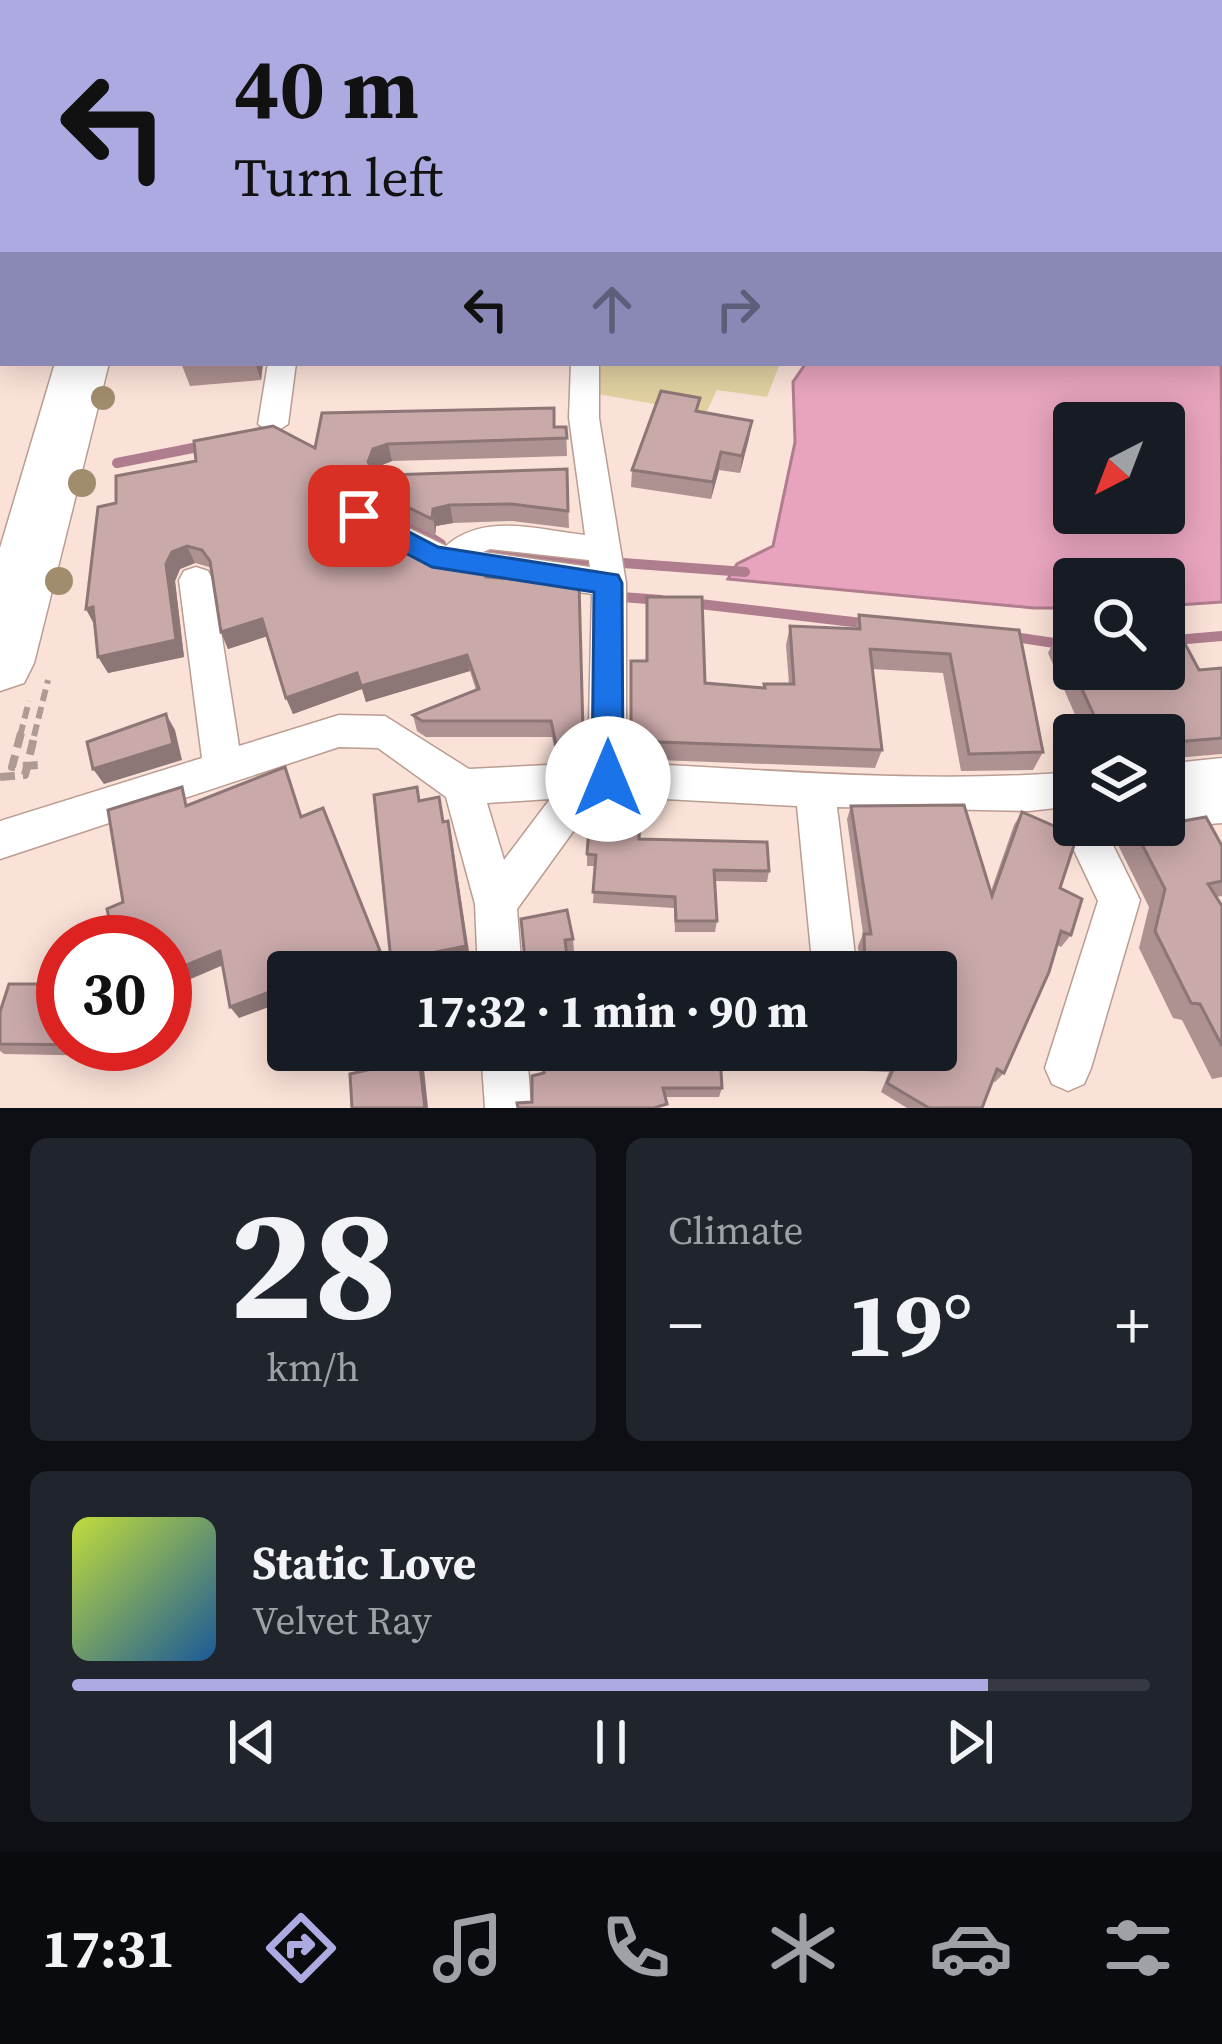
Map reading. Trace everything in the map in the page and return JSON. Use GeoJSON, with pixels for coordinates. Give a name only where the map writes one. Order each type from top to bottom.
{"type":"FeatureCollection","features":[{"type":"Feature","properties":{"kind":"highway"},"geometry":{"type":"LineString","coordinates":[[0,520],[48,366]]}},
{"type":"Feature","properties":{"kind":"highway"},"geometry":{"type":"LineString","coordinates":[[28,673],[81,366]]}},
{"type":"Feature","properties":{"kind":"street"},"geometry":{"type":"LineString","coordinates":[[274,424],[282,366]]}},
{"type":"Feature","properties":{"kind":"street"},"geometry":{"type":"LineString","coordinates":[[496,904],[598,779],[606,566],[584,418],[585,366]]}},
{"type":"Feature","properties":{"kind":"street"},"geometry":{"type":"LineString","coordinates":[[551,471],[594,470]]}},
{"type":"Feature","properties":{"kind":"street"},"geometry":{"type":"LineString","coordinates":[[359,516],[377,543],[432,556],[462,551],[606,566]]}},
{"type":"Feature","properties":{"kind":"street"},"geometry":{"type":"LineString","coordinates":[[196,580],[223,770]]}},
{"type":"Feature","properties":{"kind":"street"},"geometry":{"type":"LineString","coordinates":[[0,840],[339,730],[385,732],[463,787],[598,779],[1053,802]]}},
{"type":"Feature","properties":{"kind":"street"},"geometry":{"type":"LineString","coordinates":[[1190,778],[1196,807],[1222,805]]}},
{"type":"Feature","properties":{"kind":"street"},"geometry":{"type":"LineString","coordinates":[[463,787],[496,904],[499,951]]}},
{"type":"Feature","properties":{"kind":"street"},"geometry":{"type":"LineString","coordinates":[[815,789],[833,951]]}},
{"type":"Feature","properties":{"kind":"street"},"geometry":{"type":"LineString","coordinates":[[1067,1068],[1119,900],[1093,846]]}},
{"type":"Feature","properties":{"kind":"street"},"geometry":{"type":"LineString","coordinates":[[505,1071],[508,1108]]}},
{"type":"Feature","properties":{"kind":"path"},"geometry":{"type":"LineString","coordinates":[[28,673],[12,767],[38,765]]}},
{"type":"Feature","properties":{"kind":"path"},"geometry":{"type":"LineString","coordinates":[[0,777],[26,775],[28,673]]}},
{"type":"Feature","properties":{"kind":"shaded area"},"geometry":{"type":"Polygon","coordinates":[[[598,366],[779,366],[767,397],[717,390],[706,413],[598,394],[598,366]]]}},
{"type":"Feature","properties":{"kind":"shaded area"},"geometry":{"type":"Polygon","coordinates":[[[804,366],[1221,366],[1222,602],[1185,605],[1185,558],[1053,558],[1053,608],[728,579],[737,564],[773,546],[795,442],[793,382],[804,366]]]}},
{"type":"Feature","properties":{"kind":"building"},"geometry":{"type":"Polygon","coordinates":[[[661,391],[700,398],[696,411],[752,421],[742,456],[721,452],[713,482],[632,470],[661,391]]]}},
{"type":"Feature","properties":{"kind":"building"},"geometry":{"type":"Polygon","coordinates":[[[554,408],[554,427],[566,427],[567,438],[388,444],[373,449],[368,462],[376,472],[388,475],[567,469],[568,511],[511,504],[450,505],[433,509],[432,519],[401,504],[403,488],[391,488],[391,481],[330,473],[325,533],[329,533],[328,542],[395,540],[430,558],[430,563],[486,570],[486,577],[579,584],[583,731],[574,744],[556,744],[551,721],[422,721],[413,715],[479,689],[467,655],[361,686],[357,673],[286,698],[262,619],[221,632],[210,561],[202,550],[187,546],[172,552],[166,564],[176,640],[98,657],[93,607],[86,609],[98,507],[116,503],[116,476],[196,461],[194,441],[273,426],[315,448],[322,413],[554,408]]]}},
{"type":"Feature","properties":{"kind":"building"},"geometry":{"type":"Polygon","coordinates":[[[647,597],[702,597],[705,683],[765,688],[764,684],[794,684],[790,626],[860,629],[859,615],[1019,630],[1043,752],[969,754],[950,654],[870,649],[882,750],[631,741],[631,661],[647,661],[647,597]]]}},
{"type":"Feature","properties":{"kind":"building"},"geometry":{"type":"Polygon","coordinates":[[[1185,644],[1199,670],[1222,668],[1222,738],[1185,741],[1185,714],[1093,714],[1082,690],[1185,690],[1185,644]]]}},
{"type":"Feature","properties":{"kind":"building"},"geometry":{"type":"Polygon","coordinates":[[[166,714],[173,744],[93,769],[87,742],[166,714]]]}},
{"type":"Feature","properties":{"kind":"building"},"geometry":{"type":"Polygon","coordinates":[[[285,767],[301,817],[323,808],[380,951],[267,951],[267,993],[230,1007],[220,951],[192,963],[192,915],[108,915],[107,909],[123,902],[108,810],[182,787],[186,806],[285,767]]]}},
{"type":"Feature","properties":{"kind":"building"},"geometry":{"type":"Polygon","coordinates":[[[417,787],[419,801],[439,797],[443,822],[448,821],[466,946],[390,951],[374,795],[417,787]]]}},
{"type":"Feature","properties":{"kind":"building"},"geometry":{"type":"Polygon","coordinates":[[[591,803],[641,803],[639,839],[767,842],[769,871],[714,870],[717,921],[676,921],[675,897],[593,892],[596,855],[587,854],[591,803]]]}},
{"type":"Feature","properties":{"kind":"building"},"geometry":{"type":"Polygon","coordinates":[[[964,805],[992,896],[1022,812],[1053,826],[1053,846],[1074,846],[1060,888],[1082,899],[1071,935],[1061,931],[1049,972],[1004,1073],[997,1069],[982,1108],[929,1108],[887,1083],[892,1071],[957,1071],[957,951],[864,951],[864,934],[871,934],[851,806],[964,805]]]}},
{"type":"Feature","properties":{"kind":"building"},"geometry":{"type":"Polygon","coordinates":[[[1206,817],[1222,846],[1222,881],[1208,884],[1222,906],[1222,1046],[1200,1004],[1191,1003],[1155,931],[1165,889],[1143,846],[1185,846],[1185,821],[1206,817]]]}},
{"type":"Feature","properties":{"kind":"building"},"geometry":{"type":"Polygon","coordinates":[[[567,910],[573,939],[565,940],[566,951],[524,951],[521,919],[567,910]]]}},
{"type":"Feature","properties":{"kind":"building"},"geometry":{"type":"Polygon","coordinates":[[[9,984],[36,984],[36,1044],[0,1044],[0,1012],[9,984]]]}},
{"type":"Feature","properties":{"kind":"building"},"geometry":{"type":"Polygon","coordinates":[[[421,1071],[425,1108],[352,1108],[350,1074],[421,1071]]]}},
{"type":"Feature","properties":{"kind":"building"},"geometry":{"type":"Polygon","coordinates":[[[721,1071],[722,1088],[663,1088],[667,1104],[654,1108],[518,1108],[517,1103],[532,1102],[532,1076],[721,1071]]]}},
{"type":"Feature","properties":{"kind":"waterway"},"geometry":{"type":"LineString","coordinates":[[117,463],[208,445]]}},
{"type":"Feature","properties":{"kind":"waterway"},"geometry":{"type":"LineString","coordinates":[[351,487],[441,544]]}},
{"type":"Feature","properties":{"kind":"waterway"},"geometry":{"type":"LineString","coordinates":[[485,549],[596,562]]}},
{"type":"Feature","properties":{"kind":"waterway"},"geometry":{"type":"LineString","coordinates":[[623,563],[745,572]]}},
{"type":"Feature","properties":{"kind":"waterway"},"geometry":{"type":"LineString","coordinates":[[622,597],[661,600]]}},
{"type":"Feature","properties":{"kind":"waterway"},"geometry":{"type":"LineString","coordinates":[[691,603],[870,624]]}},
{"type":"Feature","properties":{"kind":"waterway"},"geometry":{"type":"LineString","coordinates":[[1008,636],[1053,643]]}},
{"type":"Feature","properties":{"kind":"waterway"},"geometry":{"type":"LineString","coordinates":[[1185,639],[1222,636]]}},
{"type":"Feature","properties":{"kind":"route"},"geometry":{"type":"LineString","coordinates":[[359,516],[432,556],[608,583],[608,779]]}}]}
